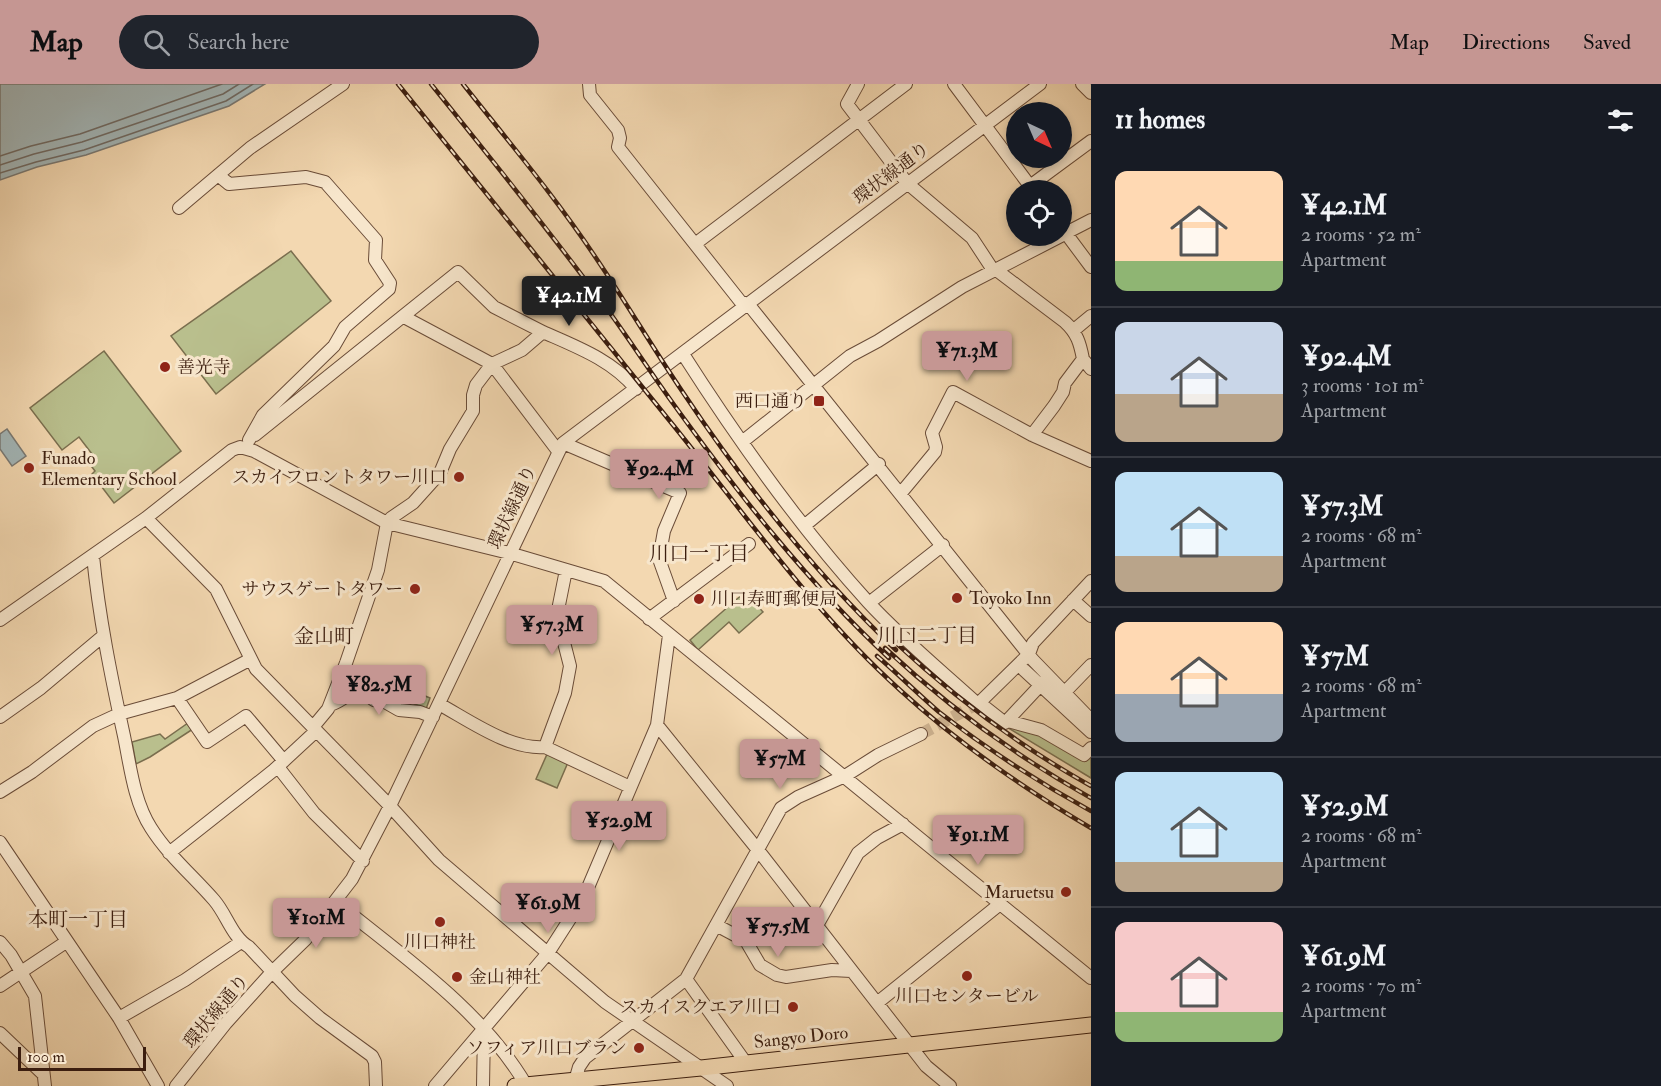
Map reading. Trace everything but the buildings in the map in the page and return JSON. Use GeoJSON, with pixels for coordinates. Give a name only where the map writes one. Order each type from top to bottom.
{"type":"FeatureCollection","features":[{"type":"Feature","properties":{"kind":"main road","name":"Sangyo Doro"},"geometry":{"type":"LineString","coordinates":[[520,1085],[576,1083],[1091,1025]]}},
{"type":"Feature","properties":{"kind":"street"},"geometry":{"type":"LineString","coordinates":[[180,208],[250,148],[343,84]]}},
{"type":"Feature","properties":{"kind":"street"},"geometry":{"type":"LineString","coordinates":[[589,84],[593,99],[618,130],[620,138],[618,147],[740,301],[749,304],[879,464],[1029,654],[1044,681],[1091,732]]}},
{"type":"Feature","properties":{"kind":"street"},"geometry":{"type":"LineString","coordinates":[[858,84],[847,104],[907,183],[972,238],[994,270],[1074,330],[1080,342],[1087,364],[1065,383],[1063,392],[1032,435]]}},
{"type":"Feature","properties":{"kind":"street"},"geometry":{"type":"LineString","coordinates":[[695,244],[906,84]]}},
{"type":"Feature","properties":{"kind":"street"},"geometry":{"type":"LineString","coordinates":[[954,84],[1026,180]]}},
{"type":"Feature","properties":{"kind":"street","name":"環状線通り"},"geometry":{"type":"LineString","coordinates":[[176,1086],[226,1023],[272,972],[305,940],[336,902],[363,861],[560,447],[1040,84]]}},
{"type":"Feature","properties":{"kind":"street"},"geometry":{"type":"LineString","coordinates":[[1082,84],[1091,93]]}},
{"type":"Feature","properties":{"kind":"street"},"geometry":{"type":"LineString","coordinates":[[1042,180],[1091,141]]}},
{"type":"Feature","properties":{"kind":"street"},"geometry":{"type":"LineString","coordinates":[[218,175],[229,184],[306,177],[325,182],[376,240],[375,260],[390,283],[389,289],[345,327],[334,346],[263,415],[244,443]]}},
{"type":"Feature","properties":{"kind":"street"},"geometry":{"type":"LineString","coordinates":[[1072,229],[1091,220]]}},
{"type":"Feature","properties":{"kind":"street"},"geometry":{"type":"LineString","coordinates":[[1072,244],[1091,267]]}},
{"type":"Feature","properties":{"kind":"street"},"geometry":{"type":"LineString","coordinates":[[742,442],[850,356],[878,341],[962,287],[1039,246]]}},
{"type":"Feature","properties":{"kind":"street"},"geometry":{"type":"LineString","coordinates":[[0,620],[146,518],[404,317],[458,272],[494,307],[590,353],[621,372],[636,389]]}},
{"type":"Feature","properties":{"kind":"street"},"geometry":{"type":"LineString","coordinates":[[1074,330],[1091,316]]}},
{"type":"Feature","properties":{"kind":"street"},"geometry":{"type":"LineString","coordinates":[[404,317],[492,364],[560,447],[680,493],[664,531],[659,559],[674,601]]}},
{"type":"Feature","properties":{"kind":"street"},"geometry":{"type":"LineString","coordinates":[[169,853],[281,764],[314,729],[330,705],[378,570],[387,523],[412,503],[440,473],[450,449],[473,411],[473,395],[476,385],[492,364],[522,350],[543,332]]}},
{"type":"Feature","properties":{"kind":"street"},"geometry":{"type":"LineString","coordinates":[[683,354],[714,403],[804,526],[869,603],[929,661],[1005,723],[1008,721],[1041,730],[1084,754],[1091,748]]}},
{"type":"Feature","properties":{"kind":"street"},"geometry":{"type":"LineString","coordinates":[[901,493],[935,452],[932,433],[953,392],[1032,435],[1091,461]]}},
{"type":"Feature","properties":{"kind":"street"},"geometry":{"type":"LineString","coordinates":[[244,443],[254,451],[387,523],[509,553],[604,581],[1091,978]]}},
{"type":"Feature","properties":{"kind":"street"},"geometry":{"type":"LineString","coordinates":[[804,526],[879,464]]}},
{"type":"Feature","properties":{"kind":"street"},"geometry":{"type":"LineString","coordinates":[[146,518],[216,589],[256,669],[440,860],[605,1002],[727,1086]]}},
{"type":"Feature","properties":{"kind":"street"},"geometry":{"type":"LineString","coordinates":[[649,620],[749,544]]}},
{"type":"Feature","properties":{"kind":"street"},"geometry":{"type":"LineString","coordinates":[[869,603],[943,545]]}},
{"type":"Feature","properties":{"kind":"street"},"geometry":{"type":"LineString","coordinates":[[93,556],[103,636],[132,777],[149,826],[169,853],[216,903],[241,942],[249,947],[295,996],[320,1018],[372,1056],[375,1062],[376,1086]]}},
{"type":"Feature","properties":{"kind":"street"},"geometry":{"type":"LineString","coordinates":[[545,747],[565,693],[570,666],[557,615],[566,570]]}},
{"type":"Feature","properties":{"kind":"street"},"geometry":{"type":"LineString","coordinates":[[979,703],[1024,670],[1033,643],[1091,581]]}},
{"type":"Feature","properties":{"kind":"street"},"geometry":{"type":"LineString","coordinates":[[1073,600],[1091,616]]}},
{"type":"Feature","properties":{"kind":"street"},"geometry":{"type":"LineString","coordinates":[[435,1086],[548,953],[584,897],[657,725],[669,635]]}},
{"type":"Feature","properties":{"kind":"street"},"geometry":{"type":"LineString","coordinates":[[0,717],[41,688],[103,636]]}},
{"type":"Feature","properties":{"kind":"street"},"geometry":{"type":"LineString","coordinates":[[979,703],[983,692],[1029,654]]}},
{"type":"Feature","properties":{"kind":"street"},"geometry":{"type":"LineString","coordinates":[[0,792],[32,772],[93,726],[119,714],[177,698],[251,659]]}},
{"type":"Feature","properties":{"kind":"street"},"geometry":{"type":"LineString","coordinates":[[1064,693],[1091,665]]}},
{"type":"Feature","properties":{"kind":"street"},"geometry":{"type":"LineString","coordinates":[[1024,670],[1064,693],[1091,720]]}},
{"type":"Feature","properties":{"kind":"street"},"geometry":{"type":"LineString","coordinates":[[1008,721],[1044,681]]}},
{"type":"Feature","properties":{"kind":"street"},"geometry":{"type":"LineString","coordinates":[[330,705],[353,691],[360,690],[374,700],[385,702],[399,710],[420,712],[433,717]]}},
{"type":"Feature","properties":{"kind":"street"},"geometry":{"type":"LineString","coordinates":[[177,698],[207,742],[246,716],[329,829],[363,861]]}},
{"type":"Feature","properties":{"kind":"street"},"geometry":{"type":"LineString","coordinates":[[439,704],[509,741],[536,748],[545,747],[630,787]]}},
{"type":"Feature","properties":{"kind":"street"},"geometry":{"type":"LineString","coordinates":[[657,725],[758,850],[926,1066],[950,1086]]}},
{"type":"Feature","properties":{"kind":"street"},"geometry":{"type":"LineString","coordinates":[[576,1083],[579,1067],[585,1058],[686,979],[781,808],[798,797],[845,776],[878,754],[921,734]]}},
{"type":"Feature","properties":{"kind":"street"},"geometry":{"type":"LineString","coordinates":[[816,927],[858,854],[877,838],[903,824]]}},
{"type":"Feature","properties":{"kind":"street"},"geometry":{"type":"LineString","coordinates":[[0,842],[119,1018],[158,1086]]}},
{"type":"Feature","properties":{"kind":"street"},"geometry":{"type":"LineString","coordinates":[[336,902],[439,986],[484,1029],[517,1070],[520,1085]]}},
{"type":"Feature","properties":{"kind":"street"},"geometry":{"type":"LineString","coordinates":[[877,1003],[1000,904]]}},
{"type":"Feature","properties":{"kind":"street"},"geometry":{"type":"LineString","coordinates":[[716,925],[747,941],[760,965],[777,975],[786,977],[832,970],[851,971]]}},
{"type":"Feature","properties":{"kind":"street"},"geometry":{"type":"LineString","coordinates":[[0,942],[11,955],[35,996],[44,1080]]}},
{"type":"Feature","properties":{"kind":"street"},"geometry":{"type":"LineString","coordinates":[[0,986],[66,942]]}},
{"type":"Feature","properties":{"kind":"street"},"geometry":{"type":"LineString","coordinates":[[119,1018],[185,980],[241,942]]}},
{"type":"Feature","properties":{"kind":"street"},"geometry":{"type":"LineString","coordinates":[[686,979],[746,1063]]}},
{"type":"Feature","properties":{"kind":"street"},"geometry":{"type":"LineString","coordinates":[[483,1086],[484,1029]]}},
{"type":"Feature","properties":{"kind":"street"},"geometry":{"type":"LineString","coordinates":[[0,1033],[44,1080]]}},
{"type":"Feature","properties":{"kind":"green space"},"geometry":{"type":"Polygon","coordinates":[[[291,251],[331,301],[216,394],[171,336],[291,251]]]}},
{"type":"Feature","properties":{"kind":"green space"},"geometry":{"type":"Polygon","coordinates":[[[104,351],[181,451],[114,503],[92,474],[95,471],[86,459],[92,454],[79,437],[62,450],[30,408],[104,351]]]}},
{"type":"Feature","properties":{"kind":"green space"},"geometry":{"type":"Polygon","coordinates":[[[745,592],[763,612],[739,633],[729,622],[698,650],[690,640],[745,592]]]}},
{"type":"Feature","properties":{"kind":"green space"},"geometry":{"type":"Polygon","coordinates":[[[398,685],[430,698],[426,709],[394,695],[398,685]]]}},
{"type":"Feature","properties":{"kind":"green space"},"geometry":{"type":"Polygon","coordinates":[[[188,723],[193,729],[136,764],[132,742],[160,734],[165,739],[188,723]]]}},
{"type":"Feature","properties":{"kind":"green space"},"geometry":{"type":"Polygon","coordinates":[[[1008,724],[1091,753],[1091,778],[1005,726],[1008,724]]]}},
{"type":"Feature","properties":{"kind":"green space"},"geometry":{"type":"Polygon","coordinates":[[[548,752],[569,760],[557,788],[536,779],[548,752]]]}},
{"type":"Feature","properties":{"kind":"water"},"geometry":{"type":"Polygon","coordinates":[[[0,84],[265,84],[229,106],[86,155],[37,167],[0,180],[0,84]]]}},
{"type":"Feature","properties":{"kind":"water"},"geometry":{"type":"Polygon","coordinates":[[[7,429],[26,456],[12,466],[0,449],[0,434],[7,429]]]}},
{"type":"Feature","properties":{"kind":"tunnel"},"geometry":{"type":"LineString","coordinates":[[921,734],[979,703]]}},
{"type":"Feature","properties":{"kind":"railway"},"geometry":{"type":"LineString","coordinates":[[398,84],[779,560],[837,627],[922,710],[1016,781],[1091,828]]}},
{"type":"Feature","properties":{"kind":"railway"},"geometry":{"type":"LineString","coordinates":[[431,84],[588,284],[748,503],[830,599],[889,658]]}},
{"type":"Feature","properties":{"kind":"railway"},"geometry":{"type":"LineString","coordinates":[[463,84],[566,215],[682,391],[756,494],[809,559],[896,650]]}},
{"type":"Feature","properties":{"kind":"railway"},"geometry":{"type":"LineString","coordinates":[[894,641],[988,720],[1064,771],[1091,786]]}},
{"type":"Feature","properties":{"kind":"railway"},"geometry":{"type":"LineString","coordinates":[[885,648],[983,729],[1036,765],[1091,798]]}},
{"type":"Feature","properties":{"kind":"railway"},"geometry":{"type":"LineString","coordinates":[[877,656],[957,726],[1013,764],[1091,811]]}},
{"type":"Feature","properties":{"kind":"place","name":"善光寺"},"geometry":{"type":"Point","coordinates":[165,367]}},
{"type":"Feature","properties":{"kind":"place","name":"西口通り"},"geometry":{"type":"Point","coordinates":[819,401]}},
{"type":"Feature","properties":{"kind":"place","name":"Funado Elementary School"},"geometry":{"type":"Point","coordinates":[29,468]}},
{"type":"Feature","properties":{"kind":"place","name":"スカイフロントタワー川口"},"geometry":{"type":"Point","coordinates":[459,477]}},
{"type":"Feature","properties":{"kind":"place","name":"サウスゲートタワー"},"geometry":{"type":"Point","coordinates":[415,589]}},
{"type":"Feature","properties":{"kind":"place","name":"Toyoko Inn"},"geometry":{"type":"Point","coordinates":[957,598]}},
{"type":"Feature","properties":{"kind":"place","name":"川口寿町郵便局"},"geometry":{"type":"Point","coordinates":[699,599]}},
{"type":"Feature","properties":{"kind":"place","name":"Maruetsu"},"geometry":{"type":"Point","coordinates":[1066,892]}},
{"type":"Feature","properties":{"kind":"place","name":"川口神社"},"geometry":{"type":"Point","coordinates":[440,922]}},
{"type":"Feature","properties":{"kind":"place","name":"川口センタービル"},"geometry":{"type":"Point","coordinates":[967,976]}},
{"type":"Feature","properties":{"kind":"place","name":"金山神社"},"geometry":{"type":"Point","coordinates":[457,977]}},
{"type":"Feature","properties":{"kind":"place","name":"スカイスクエア川口"},"geometry":{"type":"Point","coordinates":[793,1007]}},
{"type":"Feature","properties":{"kind":"place","name":"ソフィア川口ブラン"},"geometry":{"type":"Point","coordinates":[639,1048]}},
{"type":"Feature","properties":{"kind":"district","name":"川口一丁目"},"geometry":{"type":"Point","coordinates":[699,553]}},
{"type":"Feature","properties":{"kind":"district","name":"川口二丁目"},"geometry":{"type":"Point","coordinates":[927,635]}},
{"type":"Feature","properties":{"kind":"district","name":"金山町"},"geometry":{"type":"Point","coordinates":[324,636]}},
{"type":"Feature","properties":{"kind":"district","name":"本町一丁目"},"geometry":{"type":"Point","coordinates":[78,919]}}]}
